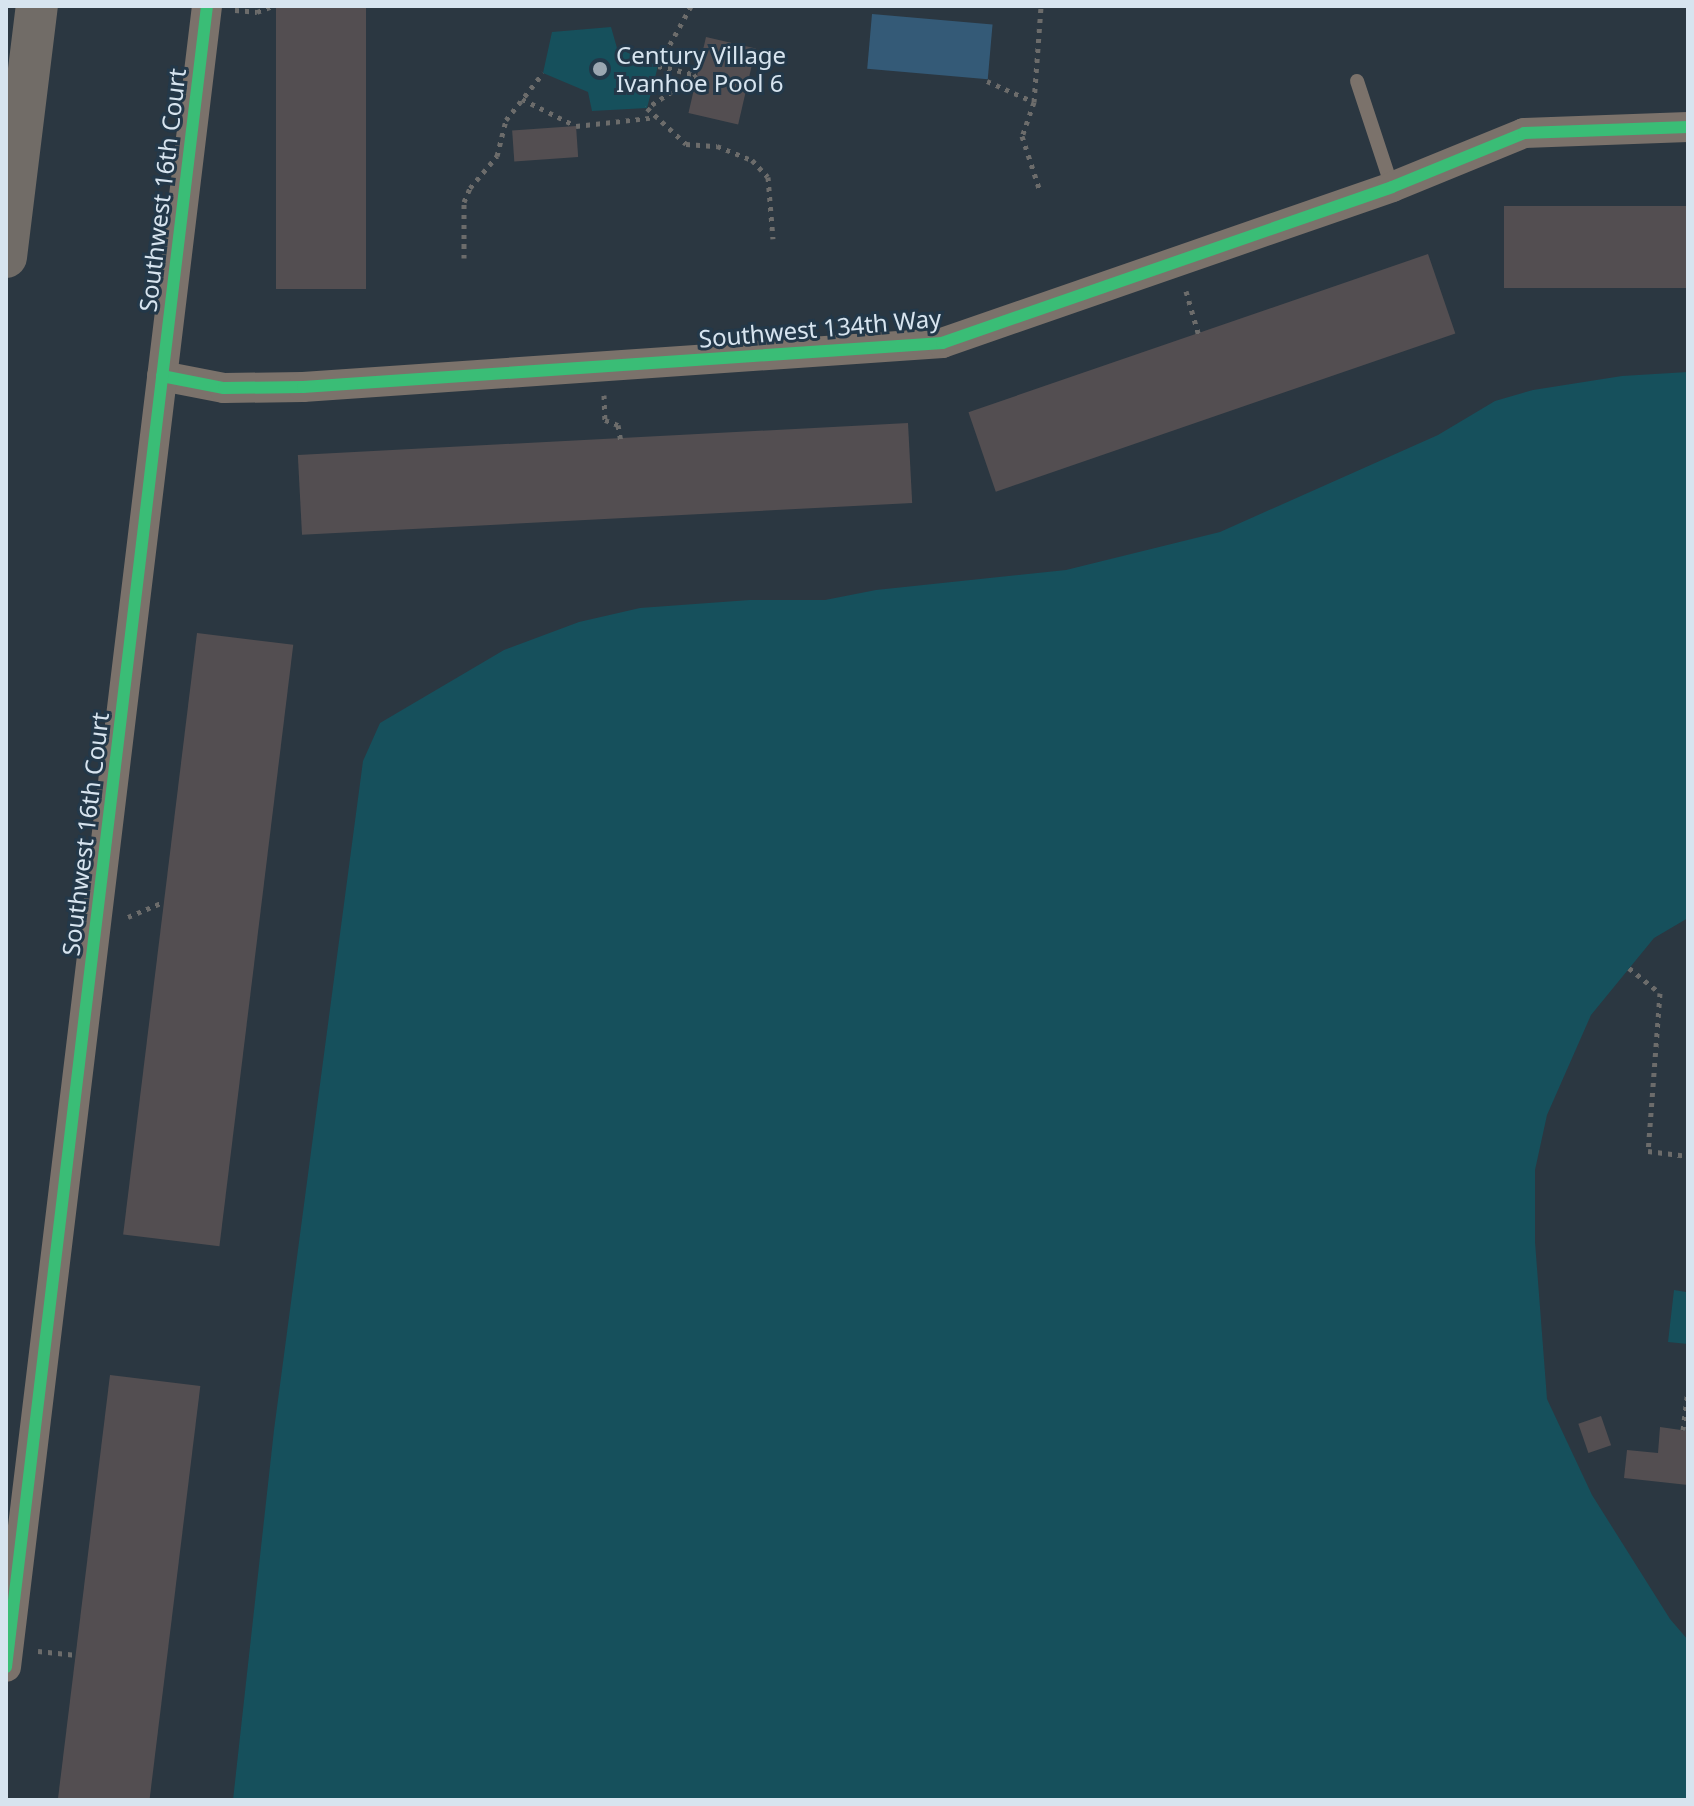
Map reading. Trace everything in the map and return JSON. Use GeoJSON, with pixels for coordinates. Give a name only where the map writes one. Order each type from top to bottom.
{"type":"FeatureCollection","features":[{"type":"Feature","properties":{"kind":"main road"},"geometry":{"type":"LineString","coordinates":[[6,257],[37,6]]}},
{"type":"Feature","properties":{"kind":"street","name":"Southwest 16th Court"},"geometry":{"type":"LineString","coordinates":[[6,1667],[207,6]]}},
{"type":"Feature","properties":{"kind":"street","name":"Southwest 134th Way"},"geometry":{"type":"LineString","coordinates":[[162,376],[224,388],[303,387],[942,343],[1392,187],[1524,133],[1688,127]]}},
{"type":"Feature","properties":{"kind":"lane"},"geometry":{"type":"LineString","coordinates":[[1357,81],[1392,187]]}},
{"type":"Feature","properties":{"kind":"path"},"geometry":{"type":"LineString","coordinates":[[691,6],[658,66],[697,75],[647,108],[686,144],[729,151],[752,160],[768,177],[773,239]]}},
{"type":"Feature","properties":{"kind":"path"},"geometry":{"type":"LineString","coordinates":[[1040,191],[1022,136],[1034,102],[1041,6]]}},
{"type":"Feature","properties":{"kind":"path"},"geometry":{"type":"LineString","coordinates":[[464,258],[464,202],[480,173],[497,156],[506,120],[543,73]]}},
{"type":"Feature","properties":{"kind":"path"},"geometry":{"type":"LineString","coordinates":[[987,81],[1034,102]]}},
{"type":"Feature","properties":{"kind":"path"},"geometry":{"type":"LineString","coordinates":[[522,99],[576,126],[657,117]]}},
{"type":"Feature","properties":{"kind":"path"},"geometry":{"type":"LineString","coordinates":[[1178,263],[1199,336]]}},
{"type":"Feature","properties":{"kind":"path"},"geometry":{"type":"LineString","coordinates":[[603,366],[605,420],[618,425],[621,442]]}},
{"type":"Feature","properties":{"kind":"path"},"geometry":{"type":"LineString","coordinates":[[1629,968],[1660,993],[1648,1151],[1688,1156]]}},
{"type":"Feature","properties":{"kind":"path"},"geometry":{"type":"LineString","coordinates":[[1683,1430],[1688,1392]]}},
{"type":"Feature","properties":{"kind":"shaded area"},"geometry":{"type":"Polygon","coordinates":[[[872,14],[993,25],[988,79],[867,69],[872,14]]]}},
{"type":"Feature","properties":{"kind":"shaded area","name":"Century Village Ivanhoe Pool 6"},"geometry":{"type":"Polygon","coordinates":[[[611,27],[617,48],[658,66],[647,108],[592,111],[588,92],[543,73],[552,32],[611,27]]]}},
{"type":"Feature","properties":{"kind":"shaded area"},"geometry":{"type":"Polygon","coordinates":[[[1688,372],[1688,918],[1654,938],[1591,1015],[1547,1115],[1535,1170],[1535,1242],[1547,1399],[1592,1495],[1670,1619],[1688,1640],[1688,1800],[233,1800],[274,1430],[363,761],[380,723],[504,650],[579,622],[640,608],[750,600],[825,600],[876,590],[1066,570],[1220,532],[1438,435],[1495,401],[1533,390],[1622,376],[1688,372]]]}},
{"type":"Feature","properties":{"kind":"shaded area"},"geometry":{"type":"Polygon","coordinates":[[[1688,1281],[1688,1344],[1668,1342],[1674,1290],[1686,1292],[1688,1281]]]}},
{"type":"Feature","properties":{"kind":"building"},"geometry":{"type":"Polygon","coordinates":[[[276,6],[366,6],[366,289],[276,289],[276,6]]]}},
{"type":"Feature","properties":{"kind":"building"},"geometry":{"type":"Polygon","coordinates":[[[706,37],[756,48],[738,124],[688,113],[706,37]]]}},
{"type":"Feature","properties":{"kind":"building"},"geometry":{"type":"Polygon","coordinates":[[[576,126],[578,157],[514,161],[512,130],[576,126]]]}},
{"type":"Feature","properties":{"kind":"building"},"geometry":{"type":"Polygon","coordinates":[[[1504,206],[1688,206],[1688,288],[1504,288],[1504,206]]]}},
{"type":"Feature","properties":{"kind":"building"},"geometry":{"type":"Polygon","coordinates":[[[1428,254],[1455,333],[996,492],[968,412],[1428,254]]]}},
{"type":"Feature","properties":{"kind":"building"},"geometry":{"type":"Polygon","coordinates":[[[908,423],[912,503],[302,535],[298,455],[908,423]]]}},
{"type":"Feature","properties":{"kind":"building"},"geometry":{"type":"Polygon","coordinates":[[[197,633],[293,645],[219,1246],[123,1234],[197,633]]]}},
{"type":"Feature","properties":{"kind":"building"},"geometry":{"type":"Polygon","coordinates":[[[110,1375],[200,1386],[149,1800],[58,1800],[110,1375]]]}},
{"type":"Feature","properties":{"kind":"building"},"geometry":{"type":"Polygon","coordinates":[[[1601,1416],[1611,1445],[1588,1453],[1578,1424],[1601,1416]]]}},
{"type":"Feature","properties":{"kind":"building"},"geometry":{"type":"Polygon","coordinates":[[[1660,1427],[1688,1431],[1688,1485],[1624,1478],[1627,1450],[1658,1453],[1660,1427]]]}},
{"type":"Feature","properties":{"kind":"cycle path"},"geometry":{"type":"LineString","coordinates":[[6,1667],[207,6]]}},
{"type":"Feature","properties":{"kind":"cycle path"},"geometry":{"type":"LineString","coordinates":[[162,376],[224,388],[303,387],[942,343],[1392,187],[1524,133],[1688,127]]}},
{"type":"Feature","properties":{"kind":"place","name":"Century Village Ivanhoe Pool 6"},"geometry":{"type":"Point","coordinates":[600,69]}}]}
